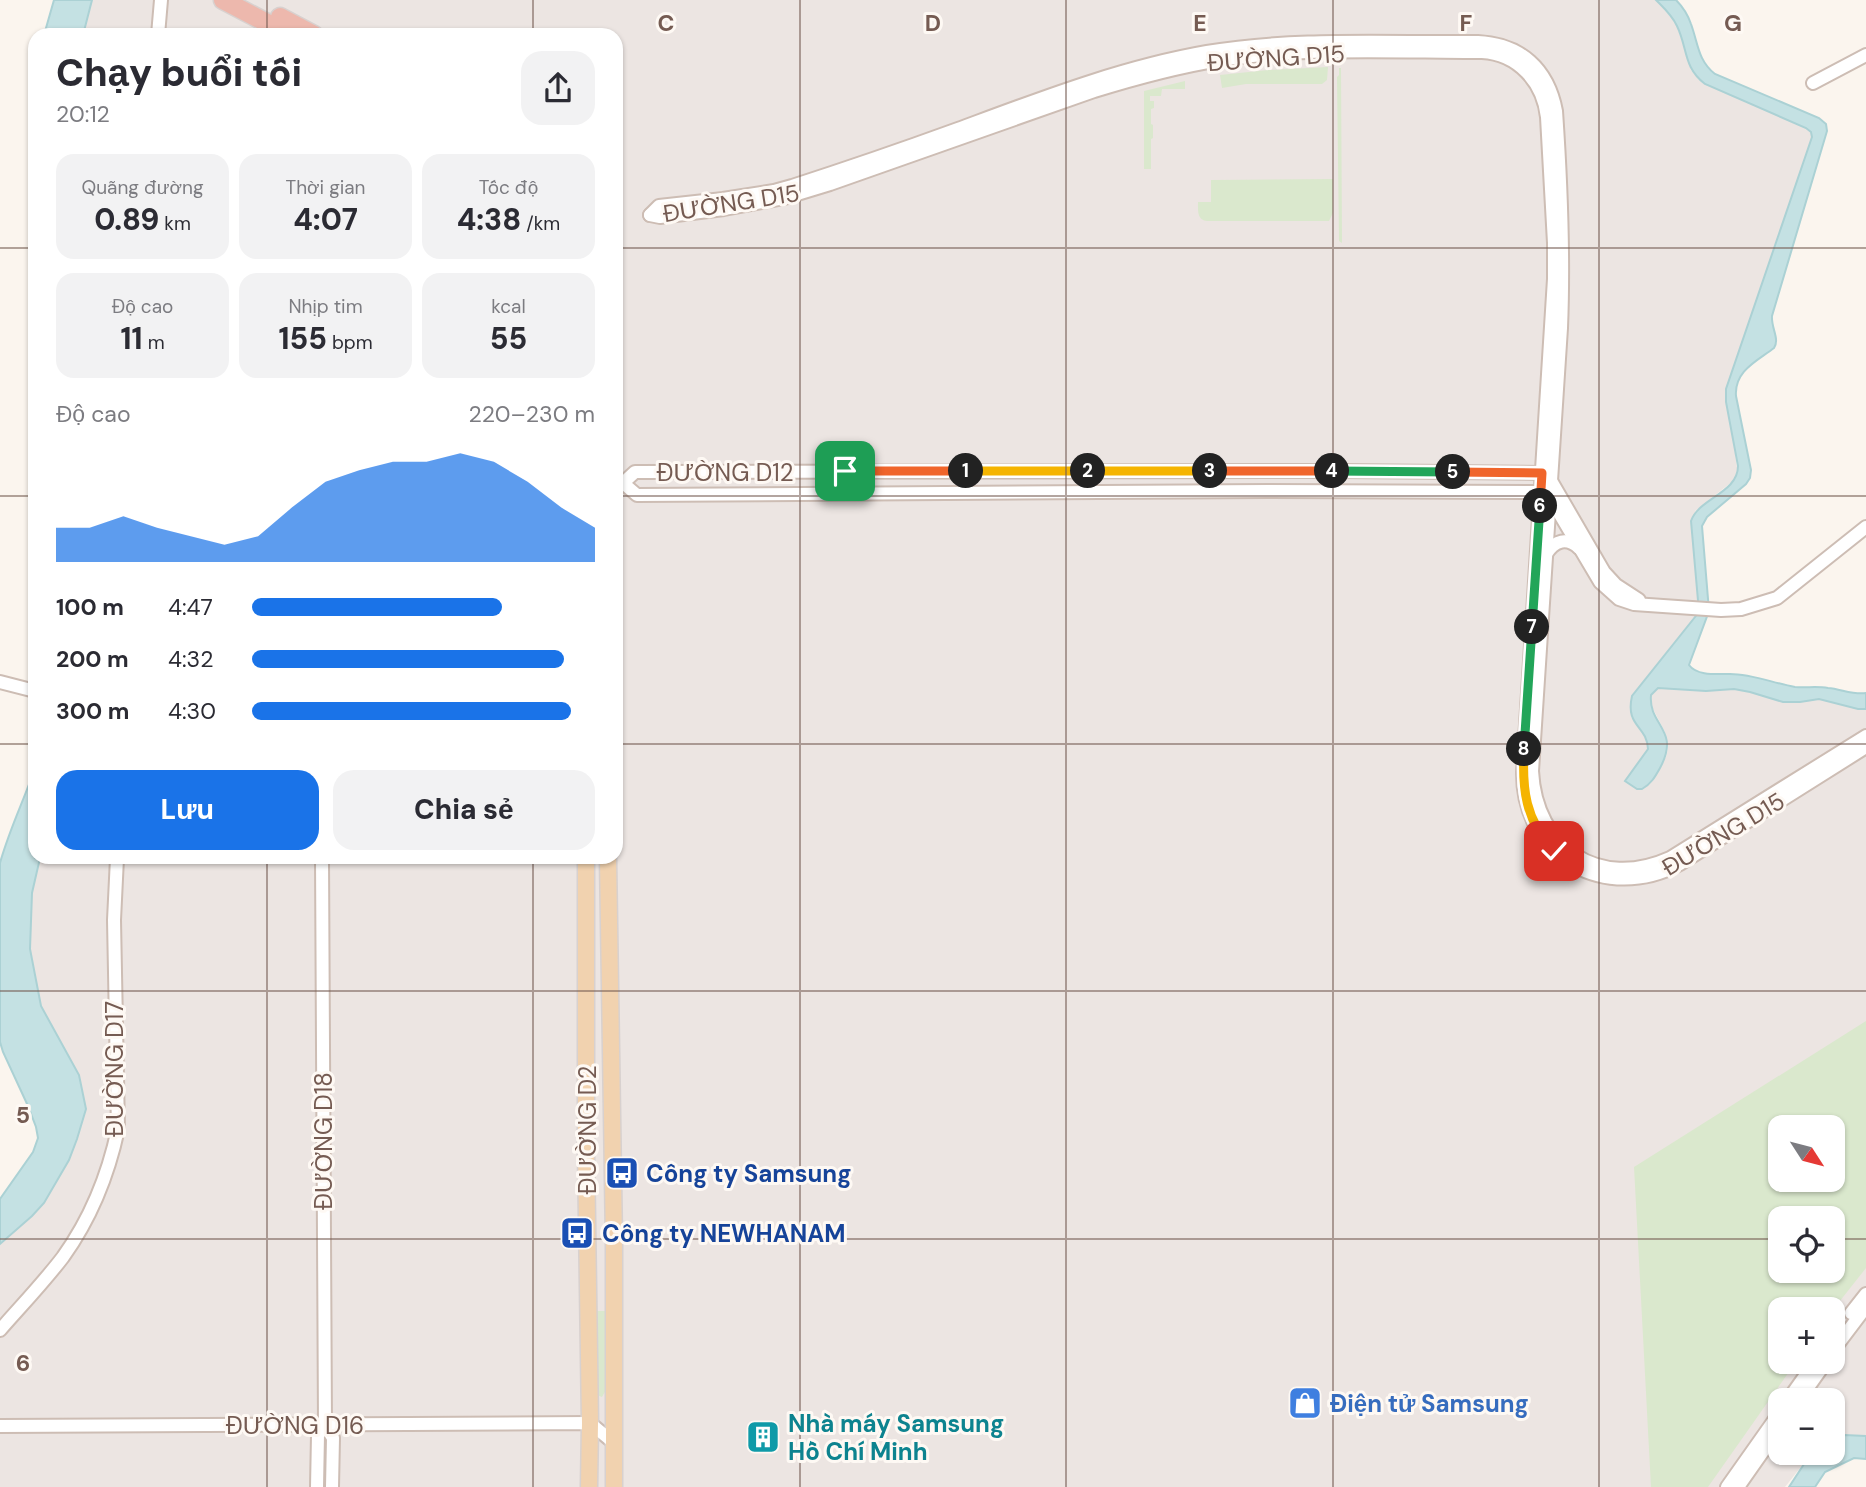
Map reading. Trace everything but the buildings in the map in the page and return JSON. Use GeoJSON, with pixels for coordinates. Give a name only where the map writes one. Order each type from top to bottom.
{"type":"FeatureCollection","features":[{"type":"Feature","properties":{"kind":"highway"},"geometry":{"type":"LineString","coordinates":[[223,0],[277,28]]}},
{"type":"Feature","properties":{"kind":"highway"},"geometry":{"type":"LineString","coordinates":[[247,0],[301,28]]}},
{"type":"Feature","properties":{"kind":"main road","name":"ĐƯỜNG D2"},"geometry":{"type":"LineString","coordinates":[[586,864],[589,1487]]}},
{"type":"Feature","properties":{"kind":"main road","name":"ĐƯỜNG D2"},"geometry":{"type":"LineString","coordinates":[[612,864],[614,879],[609,889],[615,1485]]}},
{"type":"Feature","properties":{"kind":"street"},"geometry":{"type":"LineString","coordinates":[[159,28],[162,0]]}},
{"type":"Feature","properties":{"kind":"street","name":"ĐƯỜNG D15"},"geometry":{"type":"LineString","coordinates":[[1546,476],[1563,276],[1556,111],[1549,87],[1539,71],[1519,53],[1504,46],[1478,42],[1298,43],[1186,56],[1076,87],[792,186],[723,199],[659,206],[650,215],[660,217],[724,209],[784,198],[1127,80],[1190,65],[1289,53],[1482,52],[1496,54],[1515,62],[1532,77],[1544,100],[1554,243],[1545,494],[1523,772],[1526,803],[1540,834],[1554,851],[1582,869],[1602,877],[1636,879],[1658,874],[1680,864],[1866,736]]}},
{"type":"Feature","properties":{"kind":"street"},"geometry":{"type":"LineString","coordinates":[[1813,83],[1866,55]]}},
{"type":"Feature","properties":{"kind":"street"},"geometry":{"type":"LineString","coordinates":[[1268,491],[1269,471]]}},
{"type":"Feature","properties":{"kind":"street","name":"ĐƯỜNG D12"},"geometry":{"type":"LineString","coordinates":[[623,481],[635,472],[1269,471],[1546,476]]}},
{"type":"Feature","properties":{"kind":"street"},"geometry":{"type":"LineString","coordinates":[[1546,476],[1604,572],[1623,590],[1649,604]]}},
{"type":"Feature","properties":{"kind":"street","name":"ĐƯỜNG D12"},"geometry":{"type":"LineString","coordinates":[[623,485],[637,495],[1268,491],[1545,494]]}},
{"type":"Feature","properties":{"kind":"street"},"geometry":{"type":"LineString","coordinates":[[1545,494],[1595,576],[1612,594],[1626,602],[1672,607],[1741,609],[1777,598],[1866,527]]}},
{"type":"Feature","properties":{"kind":"street","name":"ĐƯỜNG D15"},"geometry":{"type":"LineString","coordinates":[[1545,494],[1546,554],[1532,771],[1538,809],[1543,821],[1570,851],[1599,866],[1623,870],[1646,867],[1670,858],[1866,747]]}},
{"type":"Feature","properties":{"kind":"street"},"geometry":{"type":"LineString","coordinates":[[1546,554],[1552,545],[1565,540],[1581,550]]}},
{"type":"Feature","properties":{"kind":"street"},"geometry":{"type":"LineString","coordinates":[[0,682],[28,689]]}},
{"type":"Feature","properties":{"kind":"street","name":"ĐƯỜNG D17"},"geometry":{"type":"LineString","coordinates":[[0,1330],[62,1258],[86,1220],[101,1189],[111,1159],[118,1129],[114,933],[117,864]]}},
{"type":"Feature","properties":{"kind":"street","name":"ĐƯỜNG D18"},"geometry":{"type":"LineString","coordinates":[[322,864],[325,1425],[333,1438],[332,1487]]}},
{"type":"Feature","properties":{"kind":"street"},"geometry":{"type":"LineString","coordinates":[[1845,1321],[1866,1294]]}},
{"type":"Feature","properties":{"kind":"street"},"geometry":{"type":"LineString","coordinates":[[1845,1335],[1866,1307]]}},
{"type":"Feature","properties":{"kind":"street"},"geometry":{"type":"LineString","coordinates":[[590,1423],[614,1443]]}},
{"type":"Feature","properties":{"kind":"street","name":"ĐƯỜNG D16"},"geometry":{"type":"LineString","coordinates":[[0,1426],[590,1423]]}},
{"type":"Feature","properties":{"kind":"street","name":"ĐƯỜNG D18"},"geometry":{"type":"LineString","coordinates":[[317,1487],[318,1435],[325,1425]]}},
{"type":"Feature","properties":{"kind":"street"},"geometry":{"type":"LineString","coordinates":[[1727,1487],[1768,1429]]}},
{"type":"Feature","properties":{"kind":"street"},"geometry":{"type":"LineString","coordinates":[[1738,1487],[1768,1444]]}},
{"type":"Feature","properties":{"kind":"shaded area"},"geometry":{"type":"Polygon","coordinates":[[[92,0],[1656,0],[1676,23],[1691,70],[1698,79],[1811,132],[1812,137],[1726,389],[1738,475],[1695,511],[1699,612],[1632,696],[1631,717],[1647,739],[1642,789],[1653,780],[1668,749],[1665,732],[1652,707],[1651,695],[1658,688],[1706,691],[1734,689],[1783,702],[1819,699],[1866,709],[1866,1436],[1845,1435],[1845,1388],[1768,1388],[1768,1465],[1802,1465],[1785,1487],[0,1487],[0,1244],[44,1203],[69,1160],[86,1109],[79,1075],[41,1006],[30,949],[32,893],[39,864],[623,864],[623,28],[85,28],[92,0]]]}},
{"type":"Feature","properties":{"kind":"green space"},"geometry":{"type":"Polygon","coordinates":[[[1328,67],[1327,80],[1322,84],[1246,84],[1222,88],[1220,75],[1268,70],[1328,67]]]}},
{"type":"Feature","properties":{"kind":"green space"},"geometry":{"type":"Polygon","coordinates":[[[1341,68],[1342,243],[1339,241],[1341,68]]]}},
{"type":"Feature","properties":{"kind":"green space"},"geometry":{"type":"Polygon","coordinates":[[[1185,81],[1185,89],[1162,89],[1161,96],[1150,96],[1150,101],[1154,101],[1154,108],[1151,109],[1151,169],[1144,169],[1144,91],[1185,81]]]}},
{"type":"Feature","properties":{"kind":"green space"},"geometry":{"type":"Polygon","coordinates":[[[1333,179],[1333,213],[1329,221],[1209,221],[1199,215],[1198,202],[1211,202],[1211,180],[1333,179]]]}},
{"type":"Feature","properties":{"kind":"green space"},"geometry":{"type":"Polygon","coordinates":[[[1866,1021],[1866,1268],[1843,1297],[1768,1297],[1768,1374],[1788,1374],[1778,1388],[1768,1388],[1768,1402],[1708,1487],[1651,1487],[1634,1167],[1866,1021]]]}},
{"type":"Feature","properties":{"kind":"green space"},"geometry":{"type":"Polygon","coordinates":[[[594,1311],[605,1311],[606,1390],[602,1397],[597,1395],[594,1311]]]}},
{"type":"Feature","properties":{"kind":"water"},"geometry":{"type":"Polygon","coordinates":[[[54,0],[92,0],[85,28],[46,28],[54,0]]]}},
{"type":"Feature","properties":{"kind":"water"},"geometry":{"type":"Polygon","coordinates":[[[1656,0],[1676,0],[1681,5],[1690,21],[1702,57],[1715,74],[1819,118],[1826,124],[1827,131],[1772,316],[1776,345],[1743,373],[1736,387],[1751,470],[1750,478],[1707,517],[1702,526],[1709,611],[1689,665],[1692,669],[1707,674],[1738,674],[1795,687],[1824,687],[1866,693],[1866,709],[1819,699],[1783,702],[1734,689],[1706,691],[1658,688],[1651,695],[1651,705],[1666,736],[1666,755],[1648,785],[1637,789],[1625,781],[1648,749],[1647,741],[1631,714],[1632,696],[1699,612],[1691,521],[1702,506],[1732,483],[1736,475],[1738,466],[1726,389],[1812,137],[1806,128],[1705,84],[1698,78],[1689,64],[1675,22],[1656,0]]]}},
{"type":"Feature","properties":{"kind":"water"},"geometry":{"type":"Polygon","coordinates":[[[28,786],[28,864],[39,864],[32,893],[30,949],[41,1006],[79,1075],[86,1109],[69,1160],[44,1203],[0,1244],[0,1199],[33,1152],[38,1138],[28,1106],[0,1042],[0,863],[28,786]]]}},
{"type":"Feature","properties":{"kind":"water"},"geometry":{"type":"Polygon","coordinates":[[[1845,1435],[1866,1436],[1866,1459],[1854,1458],[1845,1462],[1845,1435]]]}},
{"type":"Feature","properties":{"kind":"water"},"geometry":{"type":"Polygon","coordinates":[[[1803,1465],[1840,1465],[1825,1472],[1815,1487],[1789,1487],[1803,1465]]]}},
{"type":"Feature","properties":{"kind":"place","name":"Công ty Samsung"},"geometry":{"type":"Point","coordinates":[622,1173]}},
{"type":"Feature","properties":{"kind":"place","name":"Công ty NEWHANAM"},"geometry":{"type":"Point","coordinates":[577,1233]}},
{"type":"Feature","properties":{"kind":"place","name":"Điện tử Samsung"},"geometry":{"type":"Point","coordinates":[1305,1403]}},
{"type":"Feature","properties":{"kind":"place","name":"Nhà máy Samsung Hồ Chí Minh"},"geometry":{"type":"Point","coordinates":[763,1437]}},
{"type":"Feature","properties":{"kind":"route"},"geometry":{"type":"LineString","coordinates":[[845,471],[1542,473],[1523,783],[1526,803],[1535,825],[1554,851]]}}]}
